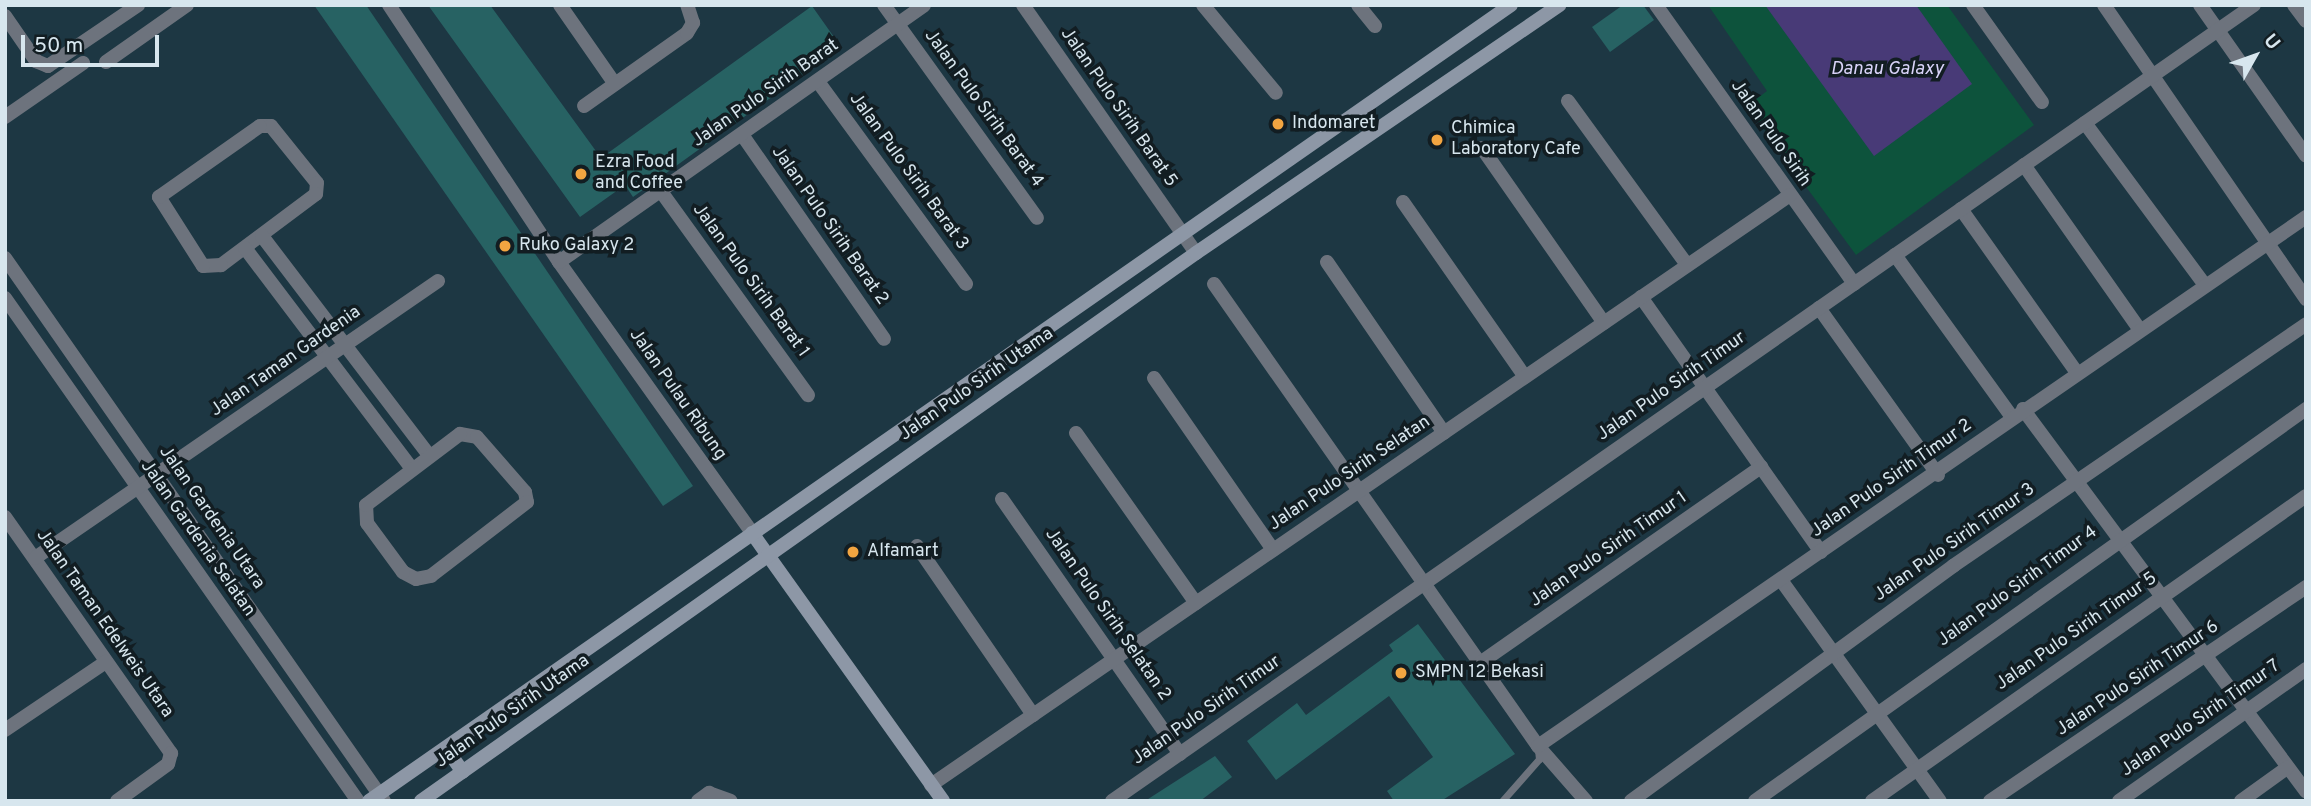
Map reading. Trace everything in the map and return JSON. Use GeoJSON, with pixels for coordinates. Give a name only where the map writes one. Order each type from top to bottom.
{"type":"FeatureCollection","features":[{"type":"Feature","properties":{"kind":"main road","name":"Jalan Pulo Sirih Utama"},"geometry":{"type":"LineString","coordinates":[[378,798],[752,533],[1511,5]]}},
{"type":"Feature","properties":{"kind":"main road","name":"Jalan Pulo Sirih Utama"},"geometry":{"type":"LineString","coordinates":[[421,801],[1196,253],[1559,5]]}},
{"type":"Feature","properties":{"kind":"main road"},"geometry":{"type":"LineString","coordinates":[[822,485],[836,508]]}},
{"type":"Feature","properties":{"kind":"main road","name":"Jalan Pulau Ribung"},"geometry":{"type":"LineString","coordinates":[[752,533],[943,801]]}},
{"type":"Feature","properties":{"kind":"main road"},"geometry":{"type":"LineString","coordinates":[[682,583],[697,604]]}},
{"type":"Feature","properties":{"kind":"main road"},"geometry":{"type":"LineString","coordinates":[[446,748],[463,772]]}},
{"type":"Feature","properties":{"kind":"street"},"geometry":{"type":"LineString","coordinates":[[106,61],[187,5]]}},
{"type":"Feature","properties":{"kind":"street","name":"Jalan Pulau Ribung"},"geometry":{"type":"LineString","coordinates":[[389,5],[559,262],[752,533]]}},
{"type":"Feature","properties":{"kind":"street"},"geometry":{"type":"LineString","coordinates":[[560,5],[615,83]]}},
{"type":"Feature","properties":{"kind":"street"},"geometry":{"type":"LineString","coordinates":[[584,106],[687,33],[693,23],[687,5]]}},
{"type":"Feature","properties":{"kind":"street","name":"Jalan Pulo Sirih Barat 4"},"geometry":{"type":"LineString","coordinates":[[884,5],[1037,218]]}},
{"type":"Feature","properties":{"kind":"street","name":"Jalan Pulo Sirih Barat"},"geometry":{"type":"LineString","coordinates":[[559,262],[819,83],[897,22],[925,5]]}},
{"type":"Feature","properties":{"kind":"street","name":"Jalan Pulo Sirih Barat 5"},"geometry":{"type":"LineString","coordinates":[[1023,5],[1196,253]]}},
{"type":"Feature","properties":{"kind":"street"},"geometry":{"type":"LineString","coordinates":[[1203,5],[1276,93]]}},
{"type":"Feature","properties":{"kind":"street"},"geometry":{"type":"LineString","coordinates":[[1357,5],[1375,26]]}},
{"type":"Feature","properties":{"kind":"street","name":"Jalan Pulo Sirih"},"geometry":{"type":"LineString","coordinates":[[1656,5],[1854,284]]}},
{"type":"Feature","properties":{"kind":"street"},"geometry":{"type":"LineString","coordinates":[[1973,5],[2042,102]]}},
{"type":"Feature","properties":{"kind":"street"},"geometry":{"type":"LineString","coordinates":[[2104,5],[2306,299]]}},
{"type":"Feature","properties":{"kind":"street"},"geometry":{"type":"LineString","coordinates":[[2200,5],[2306,156]]}},
{"type":"Feature","properties":{"kind":"street","name":"Jalan Pulo Sirih Timur"},"geometry":{"type":"LineString","coordinates":[[1112,801],[2254,5]]}},
{"type":"Feature","properties":{"kind":"street"},"geometry":{"type":"LineString","coordinates":[[2294,5],[2306,21]]}},
{"type":"Feature","properties":{"kind":"street"},"geometry":{"type":"LineString","coordinates":[[5,16],[36,61],[48,66],[136,6]]}},
{"type":"Feature","properties":{"kind":"street"},"geometry":{"type":"LineString","coordinates":[[5,117],[83,63]]}},
{"type":"Feature","properties":{"kind":"street","name":"Jalan Pulo Sirih Barat 3"},"geometry":{"type":"LineString","coordinates":[[819,83],[966,284]]}},
{"type":"Feature","properties":{"kind":"street"},"geometry":{"type":"LineString","coordinates":[[1568,101],[1687,265]]}},
{"type":"Feature","properties":{"kind":"street"},"geometry":{"type":"LineString","coordinates":[[2085,123],[2206,285]]}},
{"type":"Feature","properties":{"kind":"street"},"geometry":{"type":"LineString","coordinates":[[266,124],[318,187],[316,194],[245,248],[215,268],[203,266],[159,197],[266,124]]}},
{"type":"Feature","properties":{"kind":"street","name":"Jalan Pulo Sirih Barat 2"},"geometry":{"type":"LineString","coordinates":[[743,136],[884,339]]}},
{"type":"Feature","properties":{"kind":"street"},"geometry":{"type":"LineString","coordinates":[[1482,148],[1604,323]]}},
{"type":"Feature","properties":{"kind":"street"},"geometry":{"type":"LineString","coordinates":[[2024,165],[2140,330]]}},
{"type":"Feature","properties":{"kind":"street","name":"Jalan Pulo Sirih Barat 1"},"geometry":{"type":"LineString","coordinates":[[660,190],[808,395]]}},
{"type":"Feature","properties":{"kind":"street","name":"Jalan Pulo Sirih Selatan"},"geometry":{"type":"LineString","coordinates":[[931,785],[1790,195]]}},
{"type":"Feature","properties":{"kind":"street"},"geometry":{"type":"LineString","coordinates":[[1403,202],[1525,377]]}},
{"type":"Feature","properties":{"kind":"street"},"geometry":{"type":"LineString","coordinates":[[1961,209],[2077,373]]}},
{"type":"Feature","properties":{"kind":"street","name":"Jalan Pulo Sirih Timur 2"},"geometry":{"type":"LineString","coordinates":[[1538,746],[1938,474],[2017,413],[2306,217]]}},
{"type":"Feature","properties":{"kind":"street"},"geometry":{"type":"LineString","coordinates":[[262,236],[429,455]]}},
{"type":"Feature","properties":{"kind":"street"},"geometry":{"type":"LineString","coordinates":[[245,248],[325,359],[412,469]]}},
{"type":"Feature","properties":{"kind":"street"},"geometry":{"type":"LineString","coordinates":[[1895,255],[2017,413],[2077,481],[2163,596],[2244,712],[2305,791]]}},
{"type":"Feature","properties":{"kind":"street","name":"Jalan Gardenia Utara"},"geometry":{"type":"LineString","coordinates":[[5,258],[157,474],[378,798]]}},
{"type":"Feature","properties":{"kind":"street"},"geometry":{"type":"LineString","coordinates":[[1328,262],[1444,433]]}},
{"type":"Feature","properties":{"kind":"street","name":"Jalan Taman Gardenia"},"geometry":{"type":"LineString","coordinates":[[35,558],[438,281]]}},
{"type":"Feature","properties":{"kind":"street"},"geometry":{"type":"LineString","coordinates":[[1214,284],[1538,746],[1586,801]]}},
{"type":"Feature","properties":{"kind":"street","name":"Jalan Gardenia Selatan"},"geometry":{"type":"LineString","coordinates":[[5,298],[358,801]]}},
{"type":"Feature","properties":{"kind":"street"},"geometry":{"type":"LineString","coordinates":[[1641,298],[1821,552]]}},
{"type":"Feature","properties":{"kind":"street"},"geometry":{"type":"LineString","coordinates":[[1819,308],[1938,474]]}},
{"type":"Feature","properties":{"kind":"street","name":"Jalan Pulo Sirih Timur 3"},"geometry":{"type":"LineString","coordinates":[[1631,801],[2077,481],[2304,330]]}},
{"type":"Feature","properties":{"kind":"street"},"geometry":{"type":"LineString","coordinates":[[1154,378],[1273,550]]}},
{"type":"Feature","properties":{"kind":"street","name":"Jalan Pulo Sirih Timur 4"},"geometry":{"type":"LineString","coordinates":[[1755,801],[2119,538],[2306,409]]}},
{"type":"Feature","properties":{"kind":"street"},"geometry":{"type":"LineString","coordinates":[[473,433],[527,498],[525,505],[424,579],[403,572],[365,518],[370,500],[429,455],[460,434],[473,433]]}},
{"type":"Feature","properties":{"kind":"street"},"geometry":{"type":"LineString","coordinates":[[1076,433],[1196,603]]}},
{"type":"Feature","properties":{"kind":"street","name":"Jalan Pulo Sirih Timur 1"},"geometry":{"type":"LineString","coordinates":[[1480,663],[1761,467]]}},
{"type":"Feature","properties":{"kind":"street","name":"Jalan Pulo Sirih Timur 5"},"geometry":{"type":"LineString","coordinates":[[1872,801],[2306,496]]}},
{"type":"Feature","properties":{"kind":"street","name":"Jalan Pulo Sirih Selatan 2"},"geometry":{"type":"LineString","coordinates":[[1002,499],[1180,754]]}},
{"type":"Feature","properties":{"kind":"street","name":"Jalan Taman Edelweis Utara"},"geometry":{"type":"LineString","coordinates":[[5,517],[171,752],[168,764],[117,801]]}},
{"type":"Feature","properties":{"kind":"street"},"geometry":{"type":"LineString","coordinates":[[917,546],[1033,715]]}},
{"type":"Feature","properties":{"kind":"street"},"geometry":{"type":"LineString","coordinates":[[1781,579],[1940,801]]}},
{"type":"Feature","properties":{"kind":"street","name":"Jalan Pulo Sirih Timur 6"},"geometry":{"type":"LineString","coordinates":[[1990,801],[2205,658],[2306,587]]}},
{"type":"Feature","properties":{"kind":"street"},"geometry":{"type":"LineString","coordinates":[[7,725],[106,662]]}},
{"type":"Feature","properties":{"kind":"street","name":"Jalan Pulo Sirih Timur 7"},"geometry":{"type":"LineString","coordinates":[[2119,801],[2306,669]]}},
{"type":"Feature","properties":{"kind":"street"},"geometry":{"type":"LineString","coordinates":[[2241,801],[2287,768]]}},
{"type":"Feature","properties":{"kind":"street"},"geometry":{"type":"LineString","coordinates":[[698,801],[709,793],[728,796],[731,801]]}},
{"type":"Feature","properties":{"kind":"lane"},"geometry":{"type":"LineString","coordinates":[[1502,801],[1539,759],[1538,746]]}},
{"type":"Feature","properties":{"kind":"green space"},"geometry":{"type":"Polygon","coordinates":[[[1708,5],[1947,5],[2034,125],[1856,255],[1747,106],[1767,91],[1708,5]]]}},
{"type":"Feature","properties":{"kind":"water","name":"Danau Galaxy"},"geometry":{"type":"Polygon","coordinates":[[[1765,5],[1916,5],[1972,84],[1874,156],[1765,5]]]}},
{"type":"Feature","properties":{"kind":"building","name":"Ruko Galaxy 2"},"geometry":{"type":"Polygon","coordinates":[[[314,5],[366,5],[693,486],[663,506],[314,5]]]}},
{"type":"Feature","properties":{"kind":"building"},"geometry":{"type":"Polygon","coordinates":[[[428,5],[490,5],[601,158],[812,6],[841,47],[633,197],[625,185],[580,217],[428,5]]]}},
{"type":"Feature","properties":{"kind":"building"},"geometry":{"type":"Polygon","coordinates":[[[1623,5],[1643,5],[1654,20],[1610,52],[1592,27],[1623,5]]]}},
{"type":"Feature","properties":{"kind":"building"},"geometry":{"type":"Polygon","coordinates":[[[1418,624],[1515,754],[1441,801],[1394,801],[1387,791],[1433,757],[1389,696],[1276,780],[1247,741],[1297,703],[1306,715],[1393,651],[1389,645],[1418,624]]]}},
{"type":"Feature","properties":{"kind":"building"},"geometry":{"type":"Polygon","coordinates":[[[1215,756],[1232,777],[1200,801],[1145,801],[1215,756]]]}},
{"type":"Feature","properties":{"kind":"place","name":"Indomaret"},"geometry":{"type":"Point","coordinates":[1278,124]}},
{"type":"Feature","properties":{"kind":"place","name":"Chimica Laboratory Cafe"},"geometry":{"type":"Point","coordinates":[1437,140]}},
{"type":"Feature","properties":{"kind":"place","name":"Ezra Food and Coffee"},"geometry":{"type":"Point","coordinates":[581,174]}},
{"type":"Feature","properties":{"kind":"place","name":"Ruko Galaxy 2"},"geometry":{"type":"Point","coordinates":[505,246]}},
{"type":"Feature","properties":{"kind":"place","name":"Alfamart"},"geometry":{"type":"Point","coordinates":[853,552]}},
{"type":"Feature","properties":{"kind":"place","name":"SMPN 12 Bekasi"},"geometry":{"type":"Point","coordinates":[1401,673]}}]}
